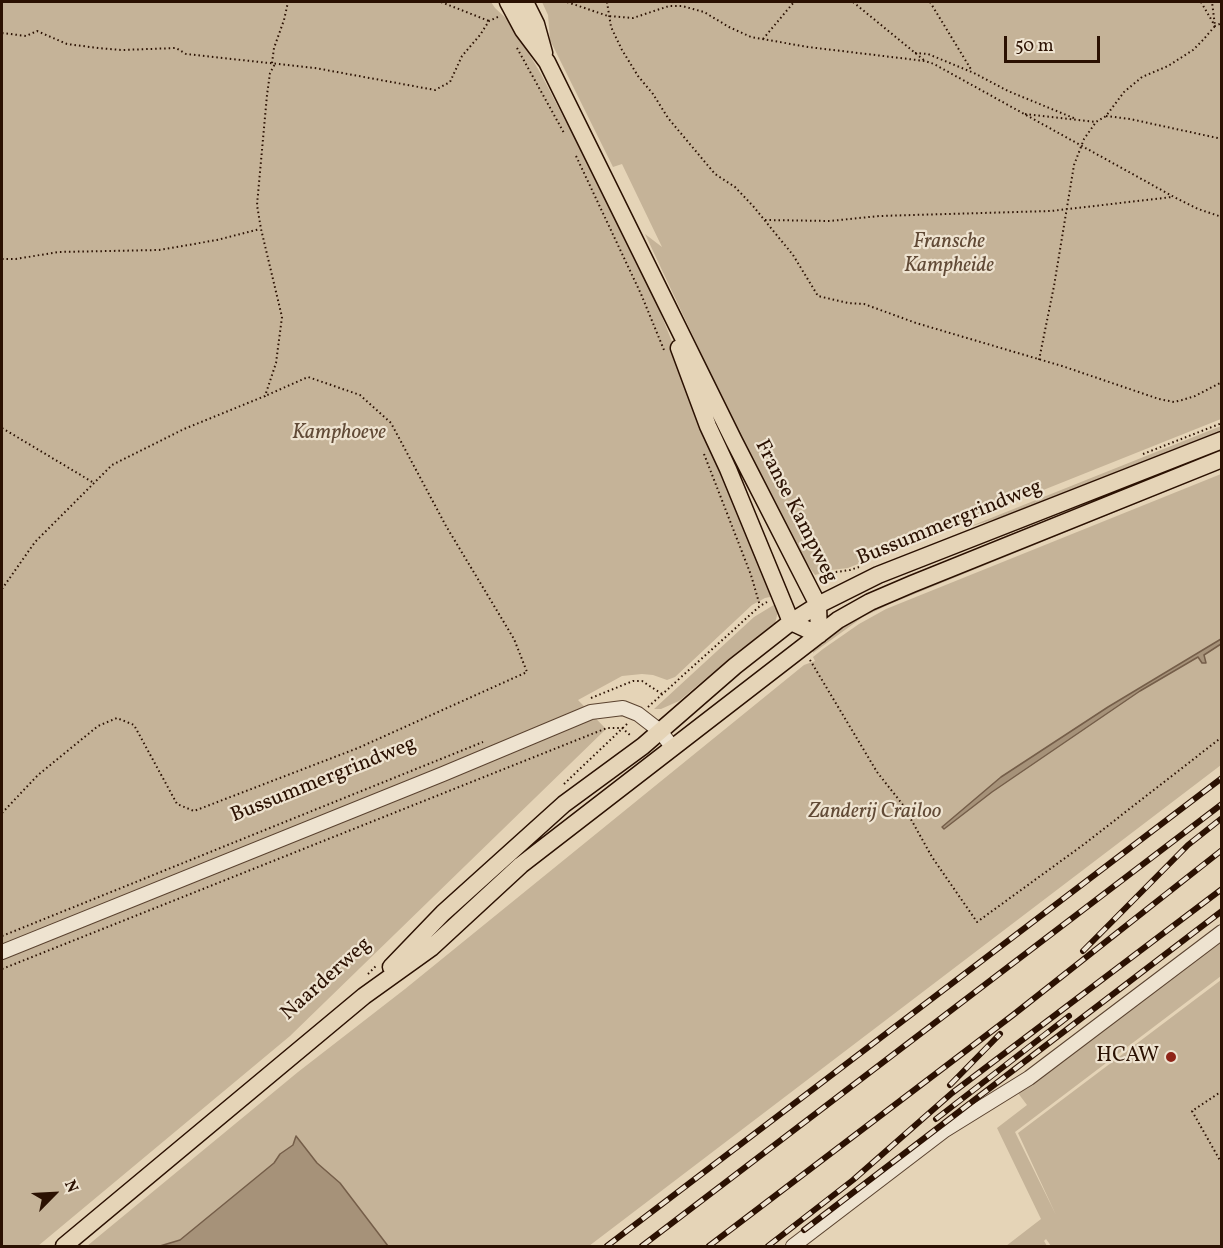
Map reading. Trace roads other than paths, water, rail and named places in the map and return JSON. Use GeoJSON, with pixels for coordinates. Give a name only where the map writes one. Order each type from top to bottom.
{"type":"FeatureCollection","features":[{"type":"Feature","properties":{"kind":"main road","name":"Franse Kampweg"},"geometry":{"type":"LineString","coordinates":[[525,2],[536,24],[547,62],[818,605],[819,635]]}},
{"type":"Feature","properties":{"kind":"main road","name":"Franse Kampweg"},"geometry":{"type":"LineString","coordinates":[[502,5],[547,62]]}},
{"type":"Feature","properties":{"kind":"main road","name":"Franse Kampweg"},"geometry":{"type":"LineString","coordinates":[[647,266],[708,426],[791,622]]}},
{"type":"Feature","properties":{"kind":"main road","name":"Bussummergrindweg"},"geometry":{"type":"LineString","coordinates":[[660,731],[735,666],[791,622],[818,605],[878,575],[1221,440]]}},
{"type":"Feature","properties":{"kind":"main road","name":"Bussummergrindweg"},"geometry":{"type":"LineString","coordinates":[[673,748],[838,620],[870,602],[1221,459]]}},
{"type":"Feature","properties":{"kind":"main road"},"geometry":{"type":"LineString","coordinates":[[791,622],[819,635]]}},
{"type":"Feature","properties":{"kind":"main road","name":"Naarderweg"},"geometry":{"type":"LineString","coordinates":[[64,1246],[363,987],[564,804],[660,731]]}},
{"type":"Feature","properties":{"kind":"main road","name":"Naarderweg"},"geometry":{"type":"LineString","coordinates":[[363,987],[431,948],[521,865],[673,748]]}},
{"type":"Feature","properties":{"kind":"street","name":"Bussummergrindweg"},"geometry":{"type":"LineString","coordinates":[[2,952],[591,712],[623,708],[639,714],[660,731],[673,748]]}},
{"type":"Feature","properties":{"kind":"street"},"geometry":{"type":"LineString","coordinates":[[793,1246],[945,1130],[1029,1078],[1221,932]]}},
{"type":"Feature","properties":{"kind":"railway"},"geometry":{"type":"LineString","coordinates":[[607,1246],[1222,778]]}},
{"type":"Feature","properties":{"kind":"railway"},"geometry":{"type":"LineString","coordinates":[[642,1246],[1222,804]]}},
{"type":"Feature","properties":{"kind":"railway"},"geometry":{"type":"LineString","coordinates":[[1083,951],[1188,845],[1222,818]]}},
{"type":"Feature","properties":{"kind":"railway"},"geometry":{"type":"LineString","coordinates":[[709,1246],[1013,1015],[1222,850]]}},
{"type":"Feature","properties":{"kind":"railway"},"geometry":{"type":"LineString","coordinates":[[768,1246],[853,1180],[952,1093],[1222,889]]}},
{"type":"Feature","properties":{"kind":"railway"},"geometry":{"type":"LineString","coordinates":[[804,1230],[1222,911]]}},
{"type":"Feature","properties":{"kind":"railway"},"geometry":{"type":"LineString","coordinates":[[936,1119],[1069,1016]]}},
{"type":"Feature","properties":{"kind":"railway"},"geometry":{"type":"LineString","coordinates":[[950,1085],[1000,1034]]}},
{"type":"Feature","properties":{"kind":"place","name":"HCAW"},"geometry":{"type":"Point","coordinates":[1171,1057]}},
{"type":"Feature","properties":{"kind":"park label","name":"Fransche Kampheide"},"geometry":{"type":"Point","coordinates":[949,255]}},
{"type":"Feature","properties":{"kind":"park label","name":"Kamphoeve"},"geometry":{"type":"Point","coordinates":[339,434]}},
{"type":"Feature","properties":{"kind":"park label","name":"Zanderij Crailoo"},"geometry":{"type":"Point","coordinates":[875,813]}}]}
